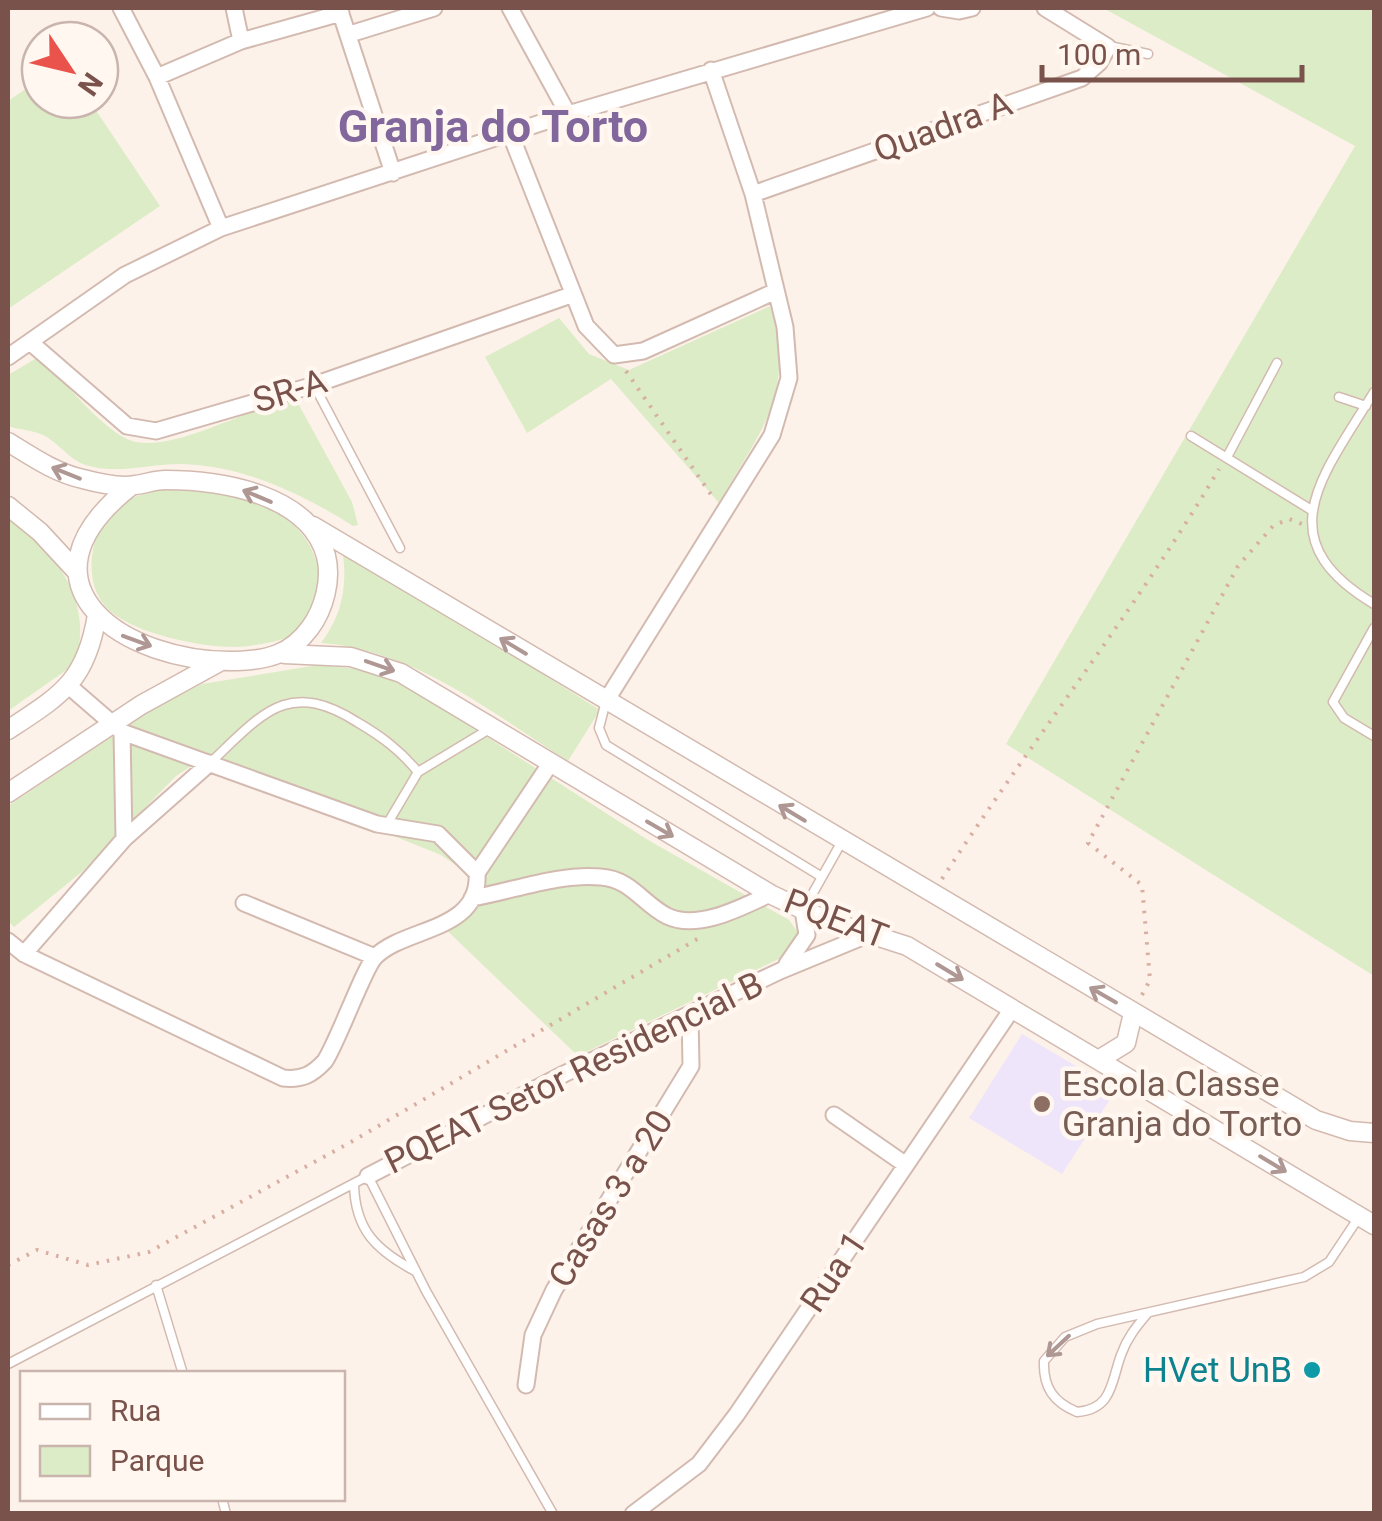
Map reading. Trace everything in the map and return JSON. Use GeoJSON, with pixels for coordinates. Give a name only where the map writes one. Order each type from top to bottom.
{"type":"FeatureCollection","features":[{"type":"Feature","properties":{"kind":"street"},"geometry":{"type":"LineString","coordinates":[[121,8],[157,77],[220,228]]}},
{"type":"Feature","properties":{"kind":"street"},"geometry":{"type":"LineString","coordinates":[[234,8],[241,41]]}},
{"type":"Feature","properties":{"kind":"street"},"geometry":{"type":"LineString","coordinates":[[350,34],[434,8]]}},
{"type":"Feature","properties":{"kind":"street"},"geometry":{"type":"LineString","coordinates":[[512,8],[568,114]]}},
{"type":"Feature","properties":{"kind":"street"},"geometry":{"type":"LineString","coordinates":[[8,357],[125,274],[220,228],[568,114],[927,8]]}},
{"type":"Feature","properties":{"kind":"street"},"geometry":{"type":"LineString","coordinates":[[941,8],[972,8]]}},
{"type":"Feature","properties":{"kind":"street"},"geometry":{"type":"LineString","coordinates":[[1045,8],[1108,46]]}},
{"type":"Feature","properties":{"kind":"street"},"geometry":{"type":"LineString","coordinates":[[157,77],[241,41],[340,10],[394,173]]}},
{"type":"Feature","properties":{"kind":"street","name":"Quadra A"},"geometry":{"type":"LineString","coordinates":[[753,194],[1082,78],[1099,63],[1108,46]]}},
{"type":"Feature","properties":{"kind":"street"},"geometry":{"type":"LineString","coordinates":[[606,701],[772,435],[786,400],[790,354],[776,292],[753,194],[711,70]]}},
{"type":"Feature","properties":{"kind":"street"},"geometry":{"type":"LineString","coordinates":[[510,133],[571,295],[591,334],[614,355],[643,351],[776,292]]}},
{"type":"Feature","properties":{"kind":"street","name":"SR-A"},"geometry":{"type":"LineString","coordinates":[[30,342],[127,426],[142,432],[314,385],[571,295]]}},
{"type":"Feature","properties":{"kind":"street"},"geometry":{"type":"LineString","coordinates":[[8,442],[64,474],[130,486],[160,480],[235,487],[313,526],[327,560],[326,592],[308,632],[284,654],[221,661],[136,643],[97,615],[78,572],[40,532],[8,506]]}},
{"type":"Feature","properties":{"kind":"street"},"geometry":{"type":"LineString","coordinates":[[78,572],[88,527],[98,512],[130,486]]}},
{"type":"Feature","properties":{"kind":"street","name":"PQEAT"},"geometry":{"type":"LineString","coordinates":[[313,526],[842,843],[1316,1120],[1350,1131],[1374,1132]]}},
{"type":"Feature","properties":{"kind":"street"},"geometry":{"type":"LineString","coordinates":[[8,730],[70,688],[83,669],[97,615]]}},
{"type":"Feature","properties":{"kind":"street","name":"PQEAT"},"geometry":{"type":"LineString","coordinates":[[284,654],[330,654],[376,664],[770,894],[803,910],[907,946],[1367,1220]]}},
{"type":"Feature","properties":{"kind":"street"},"geometry":{"type":"LineString","coordinates":[[8,793],[221,661]]}},
{"type":"Feature","properties":{"kind":"street"},"geometry":{"type":"LineString","coordinates":[[70,688],[118,727],[386,826],[438,834],[476,873]]}},
{"type":"Feature","properties":{"kind":"street"},"geometry":{"type":"LineString","coordinates":[[118,727],[124,838]]}},
{"type":"Feature","properties":{"kind":"street"},"geometry":{"type":"LineString","coordinates":[[24,954],[124,838],[210,762]]}},
{"type":"Feature","properties":{"kind":"street"},"geometry":{"type":"LineString","coordinates":[[8,941],[24,954],[283,1078],[297,1080],[314,1073],[325,1062],[376,956],[452,919],[472,898],[476,873],[550,764]]}},
{"type":"Feature","properties":{"kind":"street"},"geometry":{"type":"LineString","coordinates":[[472,898],[602,876],[628,886],[667,916],[691,920],[744,906],[770,894]]}},
{"type":"Feature","properties":{"kind":"street"},"geometry":{"type":"LineString","coordinates":[[244,904],[376,956]]}},
{"type":"Feature","properties":{"kind":"street"},"geometry":{"type":"LineString","coordinates":[[780,971],[807,935],[803,910]]}},
{"type":"Feature","properties":{"kind":"street","name":"PQEAT Setor Residencial B"},"geometry":{"type":"LineString","coordinates":[[361,1180],[690,1014],[872,933]]}},
{"type":"Feature","properties":{"kind":"street","name":"Rua 1"},"geometry":{"type":"LineString","coordinates":[[632,1514],[682,1479],[717,1441],[1012,1009]]}},
{"type":"Feature","properties":{"kind":"street"},"geometry":{"type":"LineString","coordinates":[[1100,1059],[1126,1043],[1133,1013]]}},
{"type":"Feature","properties":{"kind":"street","name":"Casas 3 a 20"},"geometry":{"type":"LineString","coordinates":[[526,1385],[533,1336],[547,1304],[691,1066],[690,1014]]}},
{"type":"Feature","properties":{"kind":"street"},"geometry":{"type":"LineString","coordinates":[[834,1115],[906,1165]]}},
{"type":"Feature","properties":{"kind":"lane"},"geometry":{"type":"LineString","coordinates":[[1108,46],[1148,54]]}},
{"type":"Feature","properties":{"kind":"lane"},"geometry":{"type":"LineString","coordinates":[[1227,456],[1278,363]]}},
{"type":"Feature","properties":{"kind":"lane"},"geometry":{"type":"LineString","coordinates":[[314,385],[400,548]]}},
{"type":"Feature","properties":{"kind":"lane"},"geometry":{"type":"LineString","coordinates":[[1374,392],[1313,510],[1311,528],[1314,548],[1323,562],[1374,604]]}},
{"type":"Feature","properties":{"kind":"lane"},"geometry":{"type":"LineString","coordinates":[[1339,397],[1366,406]]}},
{"type":"Feature","properties":{"kind":"lane"},"geometry":{"type":"LineString","coordinates":[[1191,436],[1313,510]]}},
{"type":"Feature","properties":{"kind":"lane"},"geometry":{"type":"LineString","coordinates":[[1374,628],[1333,702],[1344,718],[1374,736]]}},
{"type":"Feature","properties":{"kind":"lane"},"geometry":{"type":"LineString","coordinates":[[210,762],[268,713],[291,701],[309,698],[341,711],[382,738],[418,772]]}},
{"type":"Feature","properties":{"kind":"lane"},"geometry":{"type":"LineString","coordinates":[[606,701],[599,728],[606,745],[822,876]]}},
{"type":"Feature","properties":{"kind":"lane"},"geometry":{"type":"LineString","coordinates":[[386,826],[418,772],[491,728]]}},
{"type":"Feature","properties":{"kind":"lane"},"geometry":{"type":"LineString","coordinates":[[803,910],[842,843]]}},
{"type":"Feature","properties":{"kind":"lane"},"geometry":{"type":"LineString","coordinates":[[361,1180],[552,1514]]}},
{"type":"Feature","properties":{"kind":"lane"},"geometry":{"type":"LineString","coordinates":[[361,1180],[356,1214],[365,1233],[384,1253],[416,1271]]}},
{"type":"Feature","properties":{"kind":"lane","name":"PQEAT Setor Residencial B"},"geometry":{"type":"LineString","coordinates":[[8,1364],[361,1180]]}},
{"type":"Feature","properties":{"kind":"lane"},"geometry":{"type":"LineString","coordinates":[[1147,1314],[1130,1336],[1109,1397],[1100,1406],[1077,1412],[1054,1399],[1043,1375],[1044,1361],[1052,1347],[1097,1324],[1318,1271],[1367,1220]]}},
{"type":"Feature","properties":{"kind":"lane"},"geometry":{"type":"LineString","coordinates":[[156,1284],[183,1371]]}},
{"type":"Feature","properties":{"kind":"path"},"geometry":{"type":"LineString","coordinates":[[614,355],[724,514]]}},
{"type":"Feature","properties":{"kind":"path"},"geometry":{"type":"LineString","coordinates":[[932,896],[1014,768],[1158,571],[1227,456]]}},
{"type":"Feature","properties":{"kind":"path"},"geometry":{"type":"LineString","coordinates":[[1133,1013],[1150,980],[1142,885],[1088,842],[1238,566],[1273,526],[1289,519],[1311,528]]}},
{"type":"Feature","properties":{"kind":"path"},"geometry":{"type":"LineString","coordinates":[[8,1265],[36,1250],[88,1265],[148,1252],[351,1142],[704,934]]}},
{"type":"Feature","properties":{"kind":"shaded area","name":"Escola Classe Granja do Torto"},"geometry":{"type":"Polygon","coordinates":[[[1022,1034],[1116,1090],[1062,1174],[969,1118],[1022,1034]]]}},
{"type":"Feature","properties":{"kind":"green space"},"geometry":{"type":"Polygon","coordinates":[[[1103,8],[1374,8],[1374,976],[1006,744],[1355,146],[1103,8]]]}},
{"type":"Feature","properties":{"kind":"green space"},"geometry":{"type":"Polygon","coordinates":[[[20,93],[20,120],[102,120],[160,206],[8,309],[8,101],[20,93]]]}},
{"type":"Feature","properties":{"kind":"green space"},"geometry":{"type":"Polygon","coordinates":[[[770,306],[777,337],[777,388],[760,432],[719,503],[611,379],[527,433],[485,357],[559,318],[589,354],[629,370],[770,306]]]}},
{"type":"Feature","properties":{"kind":"green space"},"geometry":{"type":"Polygon","coordinates":[[[40,356],[96,416],[132,441],[169,441],[273,405],[291,401],[299,405],[352,502],[358,525],[249,476],[181,464],[124,469],[89,466],[45,436],[8,426],[8,375],[40,356]]]}},
{"type":"Feature","properties":{"kind":"green space"},"geometry":{"type":"Polygon","coordinates":[[[163,489],[238,499],[267,508],[294,526],[306,540],[319,573],[315,607],[306,622],[279,640],[220,646],[154,633],[105,606],[93,581],[92,567],[102,525],[120,504],[163,489]]]}},
{"type":"Feature","properties":{"kind":"green space"},"geometry":{"type":"Polygon","coordinates":[[[8,518],[42,547],[67,581],[80,620],[80,641],[75,664],[8,711],[8,518]]]}},
{"type":"Feature","properties":{"kind":"green space"},"geometry":{"type":"Polygon","coordinates":[[[342,548],[600,710],[568,761],[420,670],[355,648],[321,643],[342,598],[342,548]]]}},
{"type":"Feature","properties":{"kind":"green space"},"geometry":{"type":"Polygon","coordinates":[[[318,665],[358,669],[401,682],[648,840],[789,920],[800,935],[787,955],[578,1056],[437,921],[470,897],[473,877],[441,855],[202,759],[176,776],[83,871],[14,927],[8,921],[8,806],[153,709],[202,684],[318,665]]]}},
{"type":"Feature","properties":{"kind":"place","name":"Escola Classe Granja do Torto"},"geometry":{"type":"Point","coordinates":[1042,1104]}},
{"type":"Feature","properties":{"kind":"place","name":"HVet UnB"},"geometry":{"type":"Point","coordinates":[1312,1370]}},
{"type":"Feature","properties":{"kind":"district","name":"Granja do Torto"},"geometry":{"type":"Point","coordinates":[493,126]}}]}
